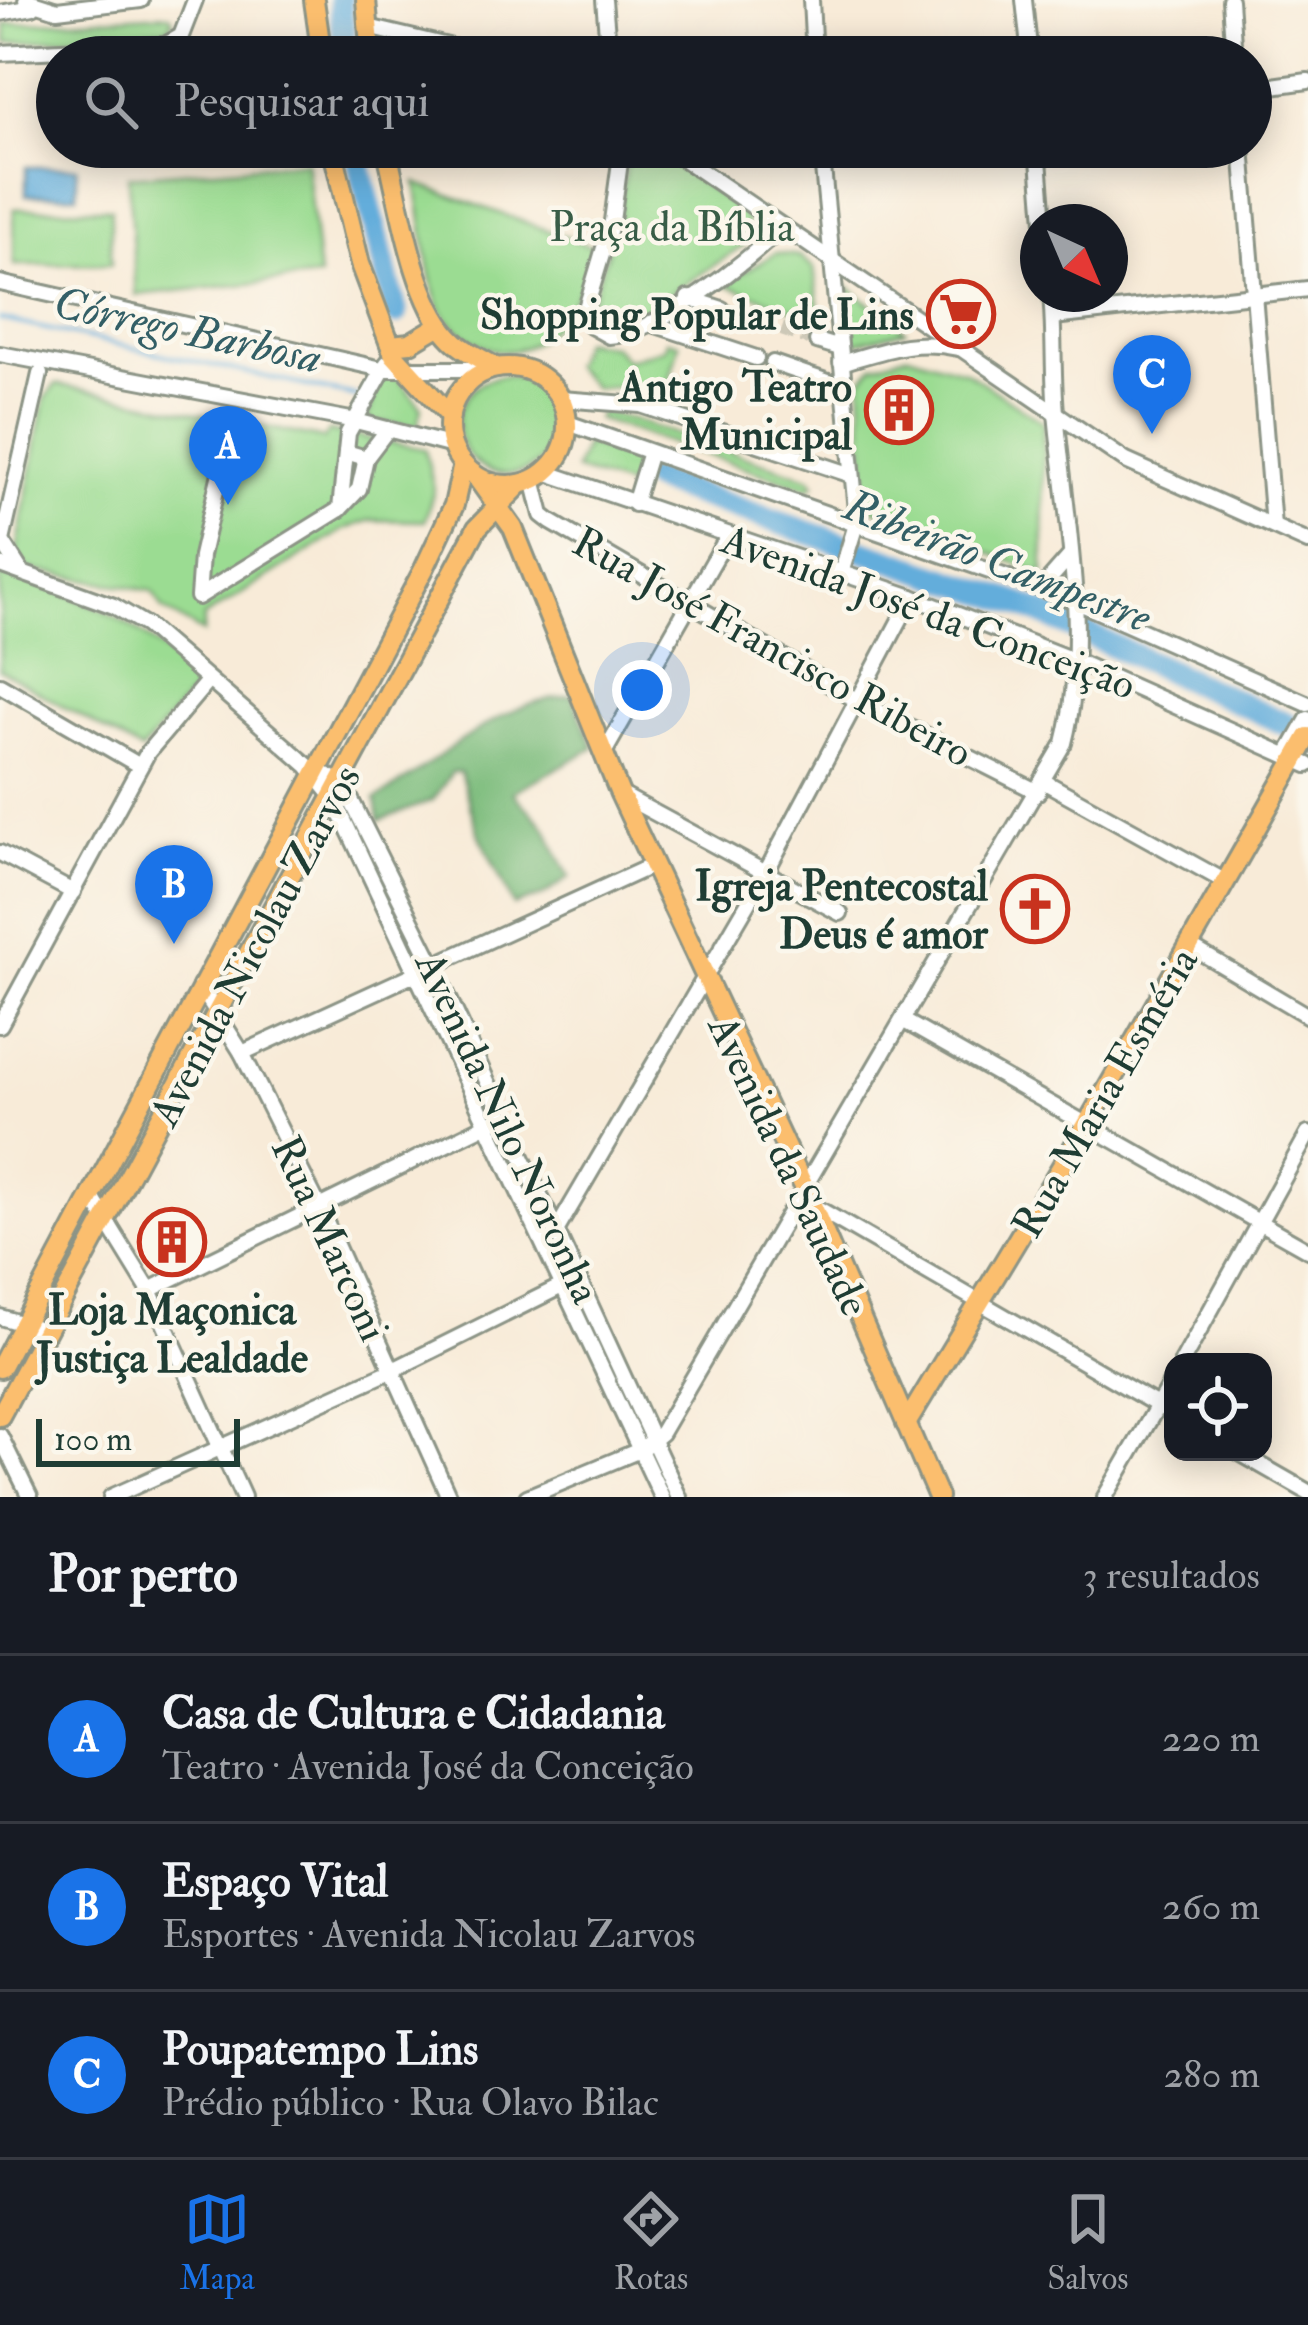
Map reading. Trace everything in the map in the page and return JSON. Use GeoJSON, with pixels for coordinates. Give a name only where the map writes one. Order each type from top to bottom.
{"type":"FeatureCollection","features":[{"type":"Feature","properties":{"kind":"main road"},"geometry":{"type":"LineString","coordinates":[[314,0],[319,36]]}},
{"type":"Feature","properties":{"kind":"main road"},"geometry":{"type":"LineString","coordinates":[[366,0],[369,36]]}},
{"type":"Feature","properties":{"kind":"main road"},"geometry":{"type":"LineString","coordinates":[[337,168],[360,264],[392,359],[450,416]]}},
{"type":"Feature","properties":{"kind":"main road"},"geometry":{"type":"LineString","coordinates":[[391,168],[414,259],[440,325],[456,343],[493,369],[541,376],[562,399],[568,422],[562,450],[533,478],[469,470],[453,446],[450,416],[464,387],[493,369]]}},
{"type":"Feature","properties":{"kind":"main road"},"geometry":{"type":"LineString","coordinates":[[392,359],[440,325]]}},
{"type":"Feature","properties":{"kind":"main road","name":"Avenida Nicolau Zarvos"},"geometry":{"type":"LineString","coordinates":[[1,1366],[315,771],[386,626],[444,529],[469,470]]}},
{"type":"Feature","properties":{"kind":"main road","name":"Avenida da Saudade"},"geometry":{"type":"LineString","coordinates":[[469,470],[498,504],[526,557],[651,866],[809,1198],[936,1496]]}},
{"type":"Feature","properties":{"kind":"main road","name":"Avenida Nicolau Zarvos"},"geometry":{"type":"LineString","coordinates":[[0,1416],[477,528],[498,504],[533,478]]}},
{"type":"Feature","properties":{"kind":"main road","name":"Rua Maria Esméria"},"geometry":{"type":"LineString","coordinates":[[906,1424],[1086,1126],[1299,752]]}},
{"type":"Feature","properties":{"kind":"main road"},"geometry":{"type":"LineString","coordinates":[[1,1366],[18,1384]]}},
{"type":"Feature","properties":{"kind":"street"},"geometry":{"type":"LineString","coordinates":[[0,13],[30,3],[57,10],[141,0]]}},
{"type":"Feature","properties":{"kind":"street"},"geometry":{"type":"LineString","coordinates":[[182,36],[195,0]]}},
{"type":"Feature","properties":{"kind":"street"},"geometry":{"type":"LineString","coordinates":[[604,0],[607,36]]}},
{"type":"Feature","properties":{"kind":"street"},"geometry":{"type":"LineString","coordinates":[[811,0],[813,36]]}},
{"type":"Feature","properties":{"kind":"street"},"geometry":{"type":"LineString","coordinates":[[1024,0],[1028,36]]}},
{"type":"Feature","properties":{"kind":"street"},"geometry":{"type":"LineString","coordinates":[[1230,0],[1233,36]]}},
{"type":"Feature","properties":{"kind":"street"},"geometry":{"type":"LineString","coordinates":[[368,27],[406,36]]}},
{"type":"Feature","properties":{"kind":"street"},"geometry":{"type":"LineString","coordinates":[[2,53],[36,51]]}},
{"type":"Feature","properties":{"kind":"street"},"geometry":{"type":"LineString","coordinates":[[1272,86],[1308,81]]}},
{"type":"Feature","properties":{"kind":"street"},"geometry":{"type":"LineString","coordinates":[[619,168],[612,221],[587,321],[609,336],[650,323],[754,254],[782,228]]}},
{"type":"Feature","properties":{"kind":"street"},"geometry":{"type":"LineString","coordinates":[[696,168],[1126,460],[1308,542]]}},
{"type":"Feature","properties":{"kind":"street"},"geometry":{"type":"LineString","coordinates":[[823,168],[856,527],[845,564]]}},
{"type":"Feature","properties":{"kind":"street"},"geometry":{"type":"LineString","coordinates":[[1040,168],[1043,204]]}},
{"type":"Feature","properties":{"kind":"street"},"geometry":{"type":"LineString","coordinates":[[1244,168],[1273,526]]}},
{"type":"Feature","properties":{"kind":"street"},"geometry":{"type":"LineString","coordinates":[[0,283],[392,359],[493,369]]}},
{"type":"Feature","properties":{"kind":"street"},"geometry":{"type":"LineString","coordinates":[[1053,316],[1308,290]]}},
{"type":"Feature","properties":{"kind":"street"},"geometry":{"type":"LineString","coordinates":[[688,298],[722,309]]}},
{"type":"Feature","properties":{"kind":"street"},"geometry":{"type":"LineString","coordinates":[[526,1497],[655,1441],[809,1198],[904,1021],[1064,743],[1072,715],[1074,607],[1056,415],[1053,312]]}},
{"type":"Feature","properties":{"kind":"street"},"geometry":{"type":"LineString","coordinates":[[650,323],[756,358]]}},
{"type":"Feature","properties":{"kind":"street"},"geometry":{"type":"LineString","coordinates":[[817,341],[840,356],[932,342],[970,351]]}},
{"type":"Feature","properties":{"kind":"street"},"geometry":{"type":"LineString","coordinates":[[0,354],[356,421],[453,446]]}},
{"type":"Feature","properties":{"kind":"street"},"geometry":{"type":"LineString","coordinates":[[340,509],[339,490],[356,421],[392,359]]}},
{"type":"Feature","properties":{"kind":"street"},"geometry":{"type":"LineString","coordinates":[[773,364],[843,387]]}},
{"type":"Feature","properties":{"kind":"street"},"geometry":{"type":"LineString","coordinates":[[21,572],[2,541],[40,374]]}},
{"type":"Feature","properties":{"kind":"street"},"geometry":{"type":"LineString","coordinates":[[562,399],[641,405],[852,475]]}},
{"type":"Feature","properties":{"kind":"street","name":"Avenida José da Conceição"},"geometry":{"type":"LineString","coordinates":[[568,422],[649,455],[1041,589],[1308,704]]}},
{"type":"Feature","properties":{"kind":"street"},"geometry":{"type":"LineString","coordinates":[[228,438],[202,552],[198,596],[355,496],[366,458],[388,430]]}},
{"type":"Feature","properties":{"kind":"street"},"geometry":{"type":"LineString","coordinates":[[346,452],[366,458]]}},
{"type":"Feature","properties":{"kind":"street"},"geometry":{"type":"LineString","coordinates":[[634,504],[649,455]]}},
{"type":"Feature","properties":{"kind":"street","name":"Avenida José da Conceição"},"geometry":{"type":"LineString","coordinates":[[533,478],[634,504],[728,536],[845,564],[913,597],[1073,654],[1299,752]]}},
{"type":"Feature","properties":{"kind":"street","name":"Rua José Francisco Ribeiro"},"geometry":{"type":"LineString","coordinates":[[533,478],[542,515],[691,607],[858,701],[1041,786],[1224,881]]}},
{"type":"Feature","properties":{"kind":"street"},"geometry":{"type":"LineString","coordinates":[[339,490],[355,496]]}},
{"type":"Feature","properties":{"kind":"street"},"geometry":{"type":"LineString","coordinates":[[604,753],[728,536]]}},
{"type":"Feature","properties":{"kind":"street"},"geometry":{"type":"LineString","coordinates":[[1041,589],[1070,556]]}},
{"type":"Feature","properties":{"kind":"street","name":"Avenida Nilo Noronha"},"geometry":{"type":"LineString","coordinates":[[0,565],[114,606],[171,645],[207,682],[336,790],[434,966],[545,1246],[662,1497]]}},
{"type":"Feature","properties":{"kind":"street"},"geometry":{"type":"LineString","coordinates":[[545,1246],[764,876],[913,597]]}},
{"type":"Feature","properties":{"kind":"street"},"geometry":{"type":"LineString","coordinates":[[2,1017],[140,766],[172,717],[207,682]]}},
{"type":"Feature","properties":{"kind":"street"},"geometry":{"type":"LineString","coordinates":[[0,685],[140,766]]}},
{"type":"Feature","properties":{"kind":"street"},"geometry":{"type":"LineString","coordinates":[[1299,752],[1308,719]]}},
{"type":"Feature","properties":{"kind":"street","name":"Avenida Nilo Noronha"},"geometry":{"type":"LineString","coordinates":[[336,790],[417,974],[558,1229],[680,1497]]}},
{"type":"Feature","properties":{"kind":"street"},"geometry":{"type":"LineString","coordinates":[[620,794],[764,876],[840,913]]}},
{"type":"Feature","properties":{"kind":"street"},"geometry":{"type":"LineString","coordinates":[[0,853],[73,892]]}},
{"type":"Feature","properties":{"kind":"street"},"geometry":{"type":"LineString","coordinates":[[242,1053],[651,866]]}},
{"type":"Feature","properties":{"kind":"street"},"geometry":{"type":"LineString","coordinates":[[1188,945],[1308,1016]]}},
{"type":"Feature","properties":{"kind":"street","name":"Rua Marconi"},"geometry":{"type":"LineString","coordinates":[[200,986],[242,1053],[320,1207],[449,1497]]}},
{"type":"Feature","properties":{"kind":"street"},"geometry":{"type":"LineString","coordinates":[[904,1021],[1308,1250]]}},
{"type":"Feature","properties":{"kind":"street"},"geometry":{"type":"LineString","coordinates":[[148,1290],[494,1120]]}},
{"type":"Feature","properties":{"kind":"street"},"geometry":{"type":"LineString","coordinates":[[1187,1353],[1308,1134]]}},
{"type":"Feature","properties":{"kind":"street"},"geometry":{"type":"LineString","coordinates":[[90,1194],[148,1290],[243,1497]]}},
{"type":"Feature","properties":{"kind":"street"},"geometry":{"type":"LineString","coordinates":[[809,1198],[1164,1409]]}},
{"type":"Feature","properties":{"kind":"street"},"geometry":{"type":"LineString","coordinates":[[111,1497],[393,1370],[581,1278]]}},
{"type":"Feature","properties":{"kind":"street"},"geometry":{"type":"LineString","coordinates":[[0,1317],[23,1328],[47,1331]]}},
{"type":"Feature","properties":{"kind":"street"},"geometry":{"type":"LineString","coordinates":[[1105,1497],[1164,1395]]}},
{"type":"Feature","properties":{"kind":"street"},"geometry":{"type":"LineString","coordinates":[[0,1436],[30,1497]]}},
{"type":"Feature","properties":{"kind":"street"},"geometry":{"type":"LineString","coordinates":[[1254,1461],[1308,1492]]}},
{"type":"Feature","properties":{"kind":"green space"},"geometry":{"type":"Polygon","coordinates":[[[169,14],[173,20],[169,29],[36,36],[36,40],[7,43],[6,24],[169,14]]]}},
{"type":"Feature","properties":{"kind":"green space"},"geometry":{"type":"Polygon","coordinates":[[[307,168],[319,277],[136,295],[128,176],[307,168]]]}},
{"type":"Feature","properties":{"kind":"green space","name":"Praça da Bíblia"},"geometry":{"type":"Polygon","coordinates":[[[626,168],[680,168],[747,215],[745,245],[622,325],[599,315],[592,298],[618,221],[626,168]]]}},
{"type":"Feature","properties":{"kind":"green space"},"geometry":{"type":"Polygon","coordinates":[[[416,183],[599,249],[568,308],[536,341],[518,349],[498,350],[471,339],[445,315],[433,284],[416,183]]]}},
{"type":"Feature","properties":{"kind":"green space"},"geometry":{"type":"Polygon","coordinates":[[[111,208],[111,264],[14,265],[14,209],[111,208]]]}},
{"type":"Feature","properties":{"kind":"green space"},"geometry":{"type":"Polygon","coordinates":[[[776,253],[800,256],[814,268],[821,319],[724,284],[776,253]]]}},
{"type":"Feature","properties":{"kind":"green space"},"geometry":{"type":"Polygon","coordinates":[[[848,287],[905,330],[851,344],[848,287]]]}},
{"type":"Feature","properties":{"kind":"green space"},"geometry":{"type":"Polygon","coordinates":[[[582,340],[613,346],[626,360],[665,348],[667,340],[679,343],[669,383],[594,388],[572,366],[582,340]]]}},
{"type":"Feature","properties":{"kind":"green space"},"geometry":{"type":"Polygon","coordinates":[[[908,354],[965,371],[1043,422],[1044,574],[867,506],[861,380],[874,365],[908,354]]]}},
{"type":"Feature","properties":{"kind":"green space"},"geometry":{"type":"Polygon","coordinates":[[[381,374],[395,374],[422,408],[417,426],[367,421],[381,374]]]}},
{"type":"Feature","properties":{"kind":"green space"},"geometry":{"type":"Polygon","coordinates":[[[507,376],[542,390],[556,425],[542,460],[507,474],[472,460],[458,425],[472,390],[507,376]]]}},
{"type":"Feature","properties":{"kind":"green space"},"geometry":{"type":"Polygon","coordinates":[[[56,384],[324,439],[329,431],[425,449],[434,489],[425,521],[371,520],[345,529],[204,617],[203,633],[163,609],[152,591],[28,569],[16,555],[45,399],[56,384]]]}},
{"type":"Feature","properties":{"kind":"green space"},"geometry":{"type":"Polygon","coordinates":[[[601,410],[811,478],[815,484],[808,488],[597,419],[601,410]]]}},
{"type":"Feature","properties":{"kind":"green space"},"geometry":{"type":"Polygon","coordinates":[[[586,443],[638,460],[629,487],[575,470],[586,443]]]}},
{"type":"Feature","properties":{"kind":"green space"},"geometry":{"type":"Polygon","coordinates":[[[0,574],[56,590],[109,613],[156,645],[198,685],[141,751],[0,670],[0,574]]]}},
{"type":"Feature","properties":{"kind":"green space"},"geometry":{"type":"Polygon","coordinates":[[[572,695],[594,748],[513,792],[544,825],[570,877],[543,896],[514,906],[478,832],[460,772],[452,772],[433,800],[379,821],[376,799],[469,736],[516,710],[572,695]]]}},
{"type":"Feature","properties":{"kind":"water"},"geometry":{"type":"Polygon","coordinates":[[[26,167],[77,168],[77,195],[26,195],[26,167]]]}},
{"type":"Feature","properties":{"kind":"waterway","name":"Ribeirão Campestre"},"geometry":{"type":"LineString","coordinates":[[340,0],[344,36]]}},
{"type":"Feature","properties":{"kind":"waterway","name":"Ribeirão Campestre"},"geometry":{"type":"LineString","coordinates":[[360,168],[396,313]]}},
{"type":"Feature","properties":{"kind":"waterway","name":"Córrego Barbosa"},"geometry":{"type":"LineString","coordinates":[[0,319],[363,398]]}},
{"type":"Feature","properties":{"kind":"waterway","name":"Ribeirão Campestre"},"geometry":{"type":"LineString","coordinates":[[653,480],[1023,605],[1308,734]]}},
{"type":"Feature","properties":{"kind":"tunnel"},"geometry":{"type":"LineString","coordinates":[[722,309],[817,341]]}},
{"type":"Feature","properties":{"kind":"place","name":"Shopping Popular de Lins"},"geometry":{"type":"Point","coordinates":[961,314]}},
{"type":"Feature","properties":{"kind":"place","name":"Antigo Teatro Municipal"},"geometry":{"type":"Point","coordinates":[899,410]}},
{"type":"Feature","properties":{"kind":"place","name":"Poupatempo Lins"},"geometry":{"type":"Point","coordinates":[1152,434]}},
{"type":"Feature","properties":{"kind":"place","name":"Casa de Cultura e Cidadania"},"geometry":{"type":"Point","coordinates":[228,505]}},
{"type":"Feature","properties":{"kind":"place","name":"Igreja Pentecostal Deus é amor"},"geometry":{"type":"Point","coordinates":[1035,909]}},
{"type":"Feature","properties":{"kind":"place","name":"Espaço Vital"},"geometry":{"type":"Point","coordinates":[174,944]}},
{"type":"Feature","properties":{"kind":"place","name":"Loja Maçonica Justiça Lealdade"},"geometry":{"type":"Point","coordinates":[172,1242]}}]}
